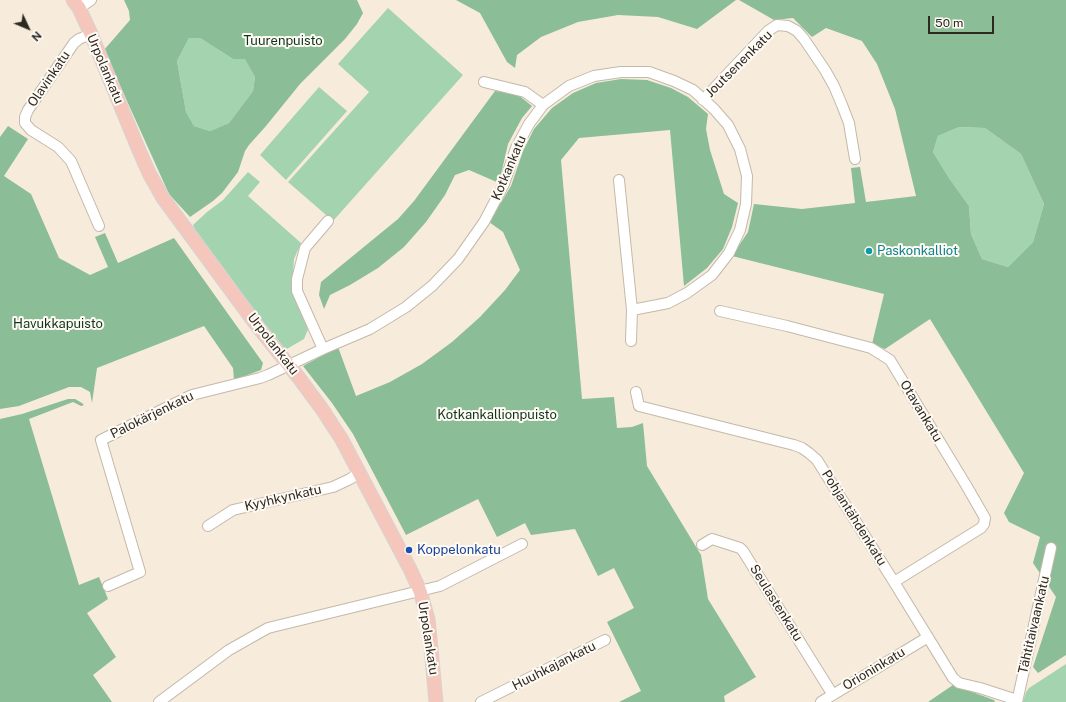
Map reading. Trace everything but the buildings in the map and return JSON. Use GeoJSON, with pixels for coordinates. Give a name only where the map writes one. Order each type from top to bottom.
{"type":"FeatureCollection","features":[{"type":"Feature","properties":{"kind":"main road","name":"Urpolankatu"},"geometry":{"type":"LineString","coordinates":[[76,4],[91,34],[149,173],[163,198],[255,323],[322,409],[342,440],[358,473],[408,564],[420,591],[428,619],[436,702]]}},
{"type":"Feature","properties":{"kind":"street"},"geometry":{"type":"LineString","coordinates":[[76,4],[91,0]]}},
{"type":"Feature","properties":{"kind":"street","name":"Joutsenenkatu"},"geometry":{"type":"LineString","coordinates":[[703,100],[768,31],[777,26],[788,26],[797,31],[804,39],[834,86],[849,123],[856,159]]}},
{"type":"Feature","properties":{"kind":"street","name":"Olavinkatu"},"geometry":{"type":"LineString","coordinates":[[91,34],[74,43],[28,110],[25,116],[25,124],[31,130],[58,147],[71,161],[99,226]]}},
{"type":"Feature","properties":{"kind":"street","name":"Kotkankatu"},"geometry":{"type":"LineString","coordinates":[[289,365],[370,329],[406,307],[432,286],[458,259],[484,222],[504,184],[516,148],[529,124],[544,105],[569,86],[594,76],[621,72],[650,72],[693,90],[714,109],[728,125],[740,149],[747,176],[746,204],[740,230],[729,254],[712,274],[691,291],[668,303],[632,310]]}},
{"type":"Feature","properties":{"kind":"street"},"geometry":{"type":"LineString","coordinates":[[484,82],[525,92],[544,105]]}},
{"type":"Feature","properties":{"kind":"street"},"geometry":{"type":"LineString","coordinates":[[618,180],[632,310],[631,341]]}},
{"type":"Feature","properties":{"kind":"street"},"geometry":{"type":"LineString","coordinates":[[323,349],[297,291],[297,278],[305,248],[328,221]]}},
{"type":"Feature","properties":{"kind":"street","name":"Otavankatu"},"geometry":{"type":"LineString","coordinates":[[720,311],[787,326],[872,348],[890,360],[966,484],[985,518],[984,524],[981,528],[945,552],[894,582]]}},
{"type":"Feature","properties":{"kind":"street","name":"Palokärjenkatu"},"geometry":{"type":"LineString","coordinates":[[108,586],[140,572],[101,440],[192,395],[260,378],[289,365]]}},
{"type":"Feature","properties":{"kind":"street","name":"Pohjantähdenkatu"},"geometry":{"type":"LineString","coordinates":[[636,392],[639,406],[794,445],[809,453],[817,460],[894,582],[952,678],[960,683],[980,688],[1017,701]]}},
{"type":"Feature","properties":{"kind":"street","name":"Kyyhkynkatu"},"geometry":{"type":"LineString","coordinates":[[208,526],[233,510],[333,487],[350,479],[358,473]]}},
{"type":"Feature","properties":{"kind":"street","name":"Seulastenkatu"},"geometry":{"type":"LineString","coordinates":[[702,545],[712,539],[740,548],[743,551],[833,695]]}},
{"type":"Feature","properties":{"kind":"street"},"geometry":{"type":"LineString","coordinates":[[159,702],[229,650],[268,628],[440,586],[522,544]]}},
{"type":"Feature","properties":{"kind":"street","name":"Tähtitaivaankatu"},"geometry":{"type":"LineString","coordinates":[[1017,701],[1051,548]]}},
{"type":"Feature","properties":{"kind":"street","name":"Orioninkatu"},"geometry":{"type":"LineString","coordinates":[[821,702],[928,637]]}},
{"type":"Feature","properties":{"kind":"street","name":"Huuhkajankatu"},"geometry":{"type":"LineString","coordinates":[[481,702],[605,640]]}},
{"type":"Feature","properties":{"kind":"green space","name":"Tuurenpuisto"},"geometry":{"type":"Polygon","coordinates":[[[124,0],[357,0],[363,13],[357,24],[345,39],[300,84],[249,145],[245,151],[238,172],[222,193],[190,217],[169,194],[104,50],[130,20],[129,11],[124,0]],[[189,38],[177,61],[186,112],[194,126],[210,131],[229,123],[253,91],[255,77],[245,59],[233,59],[200,38],[189,38]]]}},
{"type":"Feature","properties":{"kind":"green space"},"geometry":{"type":"Polygon","coordinates":[[[456,0],[736,0],[697,29],[658,17],[618,15],[578,22],[541,37],[517,55],[515,68],[507,62],[480,13],[456,0]]]}},
{"type":"Feature","properties":{"kind":"green space"},"geometry":{"type":"Polygon","coordinates":[[[739,0],[1066,0],[1066,655],[1038,673],[1033,667],[1056,597],[1033,563],[1040,537],[1009,522],[1004,513],[1024,473],[930,319],[885,349],[872,344],[884,294],[732,256],[748,232],[754,204],[802,209],[855,203],[851,168],[860,167],[866,202],[916,196],[895,109],[877,64],[862,41],[826,28],[812,37],[793,18],[774,20],[739,0]],[[959,127],[938,136],[933,152],[969,206],[971,234],[982,259],[1008,267],[1033,242],[1044,204],[1021,154],[985,128],[959,127]]]}},
{"type":"Feature","properties":{"kind":"green space"},"geometry":{"type":"Polygon","coordinates":[[[388,8],[463,75],[333,221],[288,182],[369,92],[338,64],[388,8]]]}},
{"type":"Feature","properties":{"kind":"green space"},"geometry":{"type":"Polygon","coordinates":[[[189,38],[200,38],[233,59],[245,58],[255,77],[253,91],[229,123],[210,131],[194,126],[186,112],[177,61],[189,38]]]}},
{"type":"Feature","properties":{"kind":"green space","name":"Kotkankallionpuisto"},"geometry":{"type":"Polygon","coordinates":[[[621,79],[647,80],[671,88],[688,97],[708,114],[706,129],[710,150],[724,194],[738,203],[732,227],[723,249],[707,268],[684,286],[670,130],[579,138],[561,160],[582,399],[614,397],[617,428],[632,427],[643,423],[647,466],[701,555],[708,599],[756,677],[724,696],[725,702],[619,702],[641,691],[607,622],[634,608],[614,568],[598,576],[575,529],[531,535],[525,523],[497,537],[478,499],[406,535],[353,434],[332,403],[303,366],[338,347],[356,396],[390,382],[422,364],[452,342],[480,317],[505,290],[520,270],[503,232],[489,222],[511,186],[523,151],[534,129],[552,108],[573,93],[596,83],[621,79]]]}},
{"type":"Feature","properties":{"kind":"green space"},"geometry":{"type":"Polygon","coordinates":[[[319,87],[347,111],[286,180],[260,155],[319,87]]]}},
{"type":"Feature","properties":{"kind":"green space"},"geometry":{"type":"Polygon","coordinates":[[[495,91],[517,94],[532,106],[522,118],[508,144],[499,183],[469,170],[455,175],[445,195],[426,222],[404,247],[378,268],[330,295],[324,309],[319,295],[321,282],[398,219],[414,201],[495,91]]]}},
{"type":"Feature","properties":{"kind":"green space","name":"Havukkapuisto"},"geometry":{"type":"Polygon","coordinates":[[[8,126],[28,139],[4,176],[31,194],[59,258],[90,275],[108,267],[95,237],[105,233],[118,263],[174,238],[263,363],[261,370],[234,380],[233,368],[204,326],[97,368],[92,403],[90,392],[81,387],[69,387],[19,406],[0,409],[0,137],[8,126]]]}},
{"type":"Feature","properties":{"kind":"green space"},"geometry":{"type":"Polygon","coordinates":[[[959,127],[985,128],[1021,154],[1044,204],[1033,242],[1008,267],[982,259],[971,234],[969,206],[933,152],[938,136],[959,127]]]}},
{"type":"Feature","properties":{"kind":"green space"},"geometry":{"type":"Polygon","coordinates":[[[248,172],[260,182],[248,196],[301,243],[294,259],[292,289],[309,327],[304,339],[285,350],[199,240],[193,225],[223,200],[248,172]]]}},
{"type":"Feature","properties":{"kind":"green space"},"geometry":{"type":"Polygon","coordinates":[[[68,399],[75,399],[84,405],[81,406],[73,402],[29,419],[79,585],[99,577],[108,599],[87,613],[116,657],[93,675],[112,702],[0,702],[0,419],[22,414],[68,399]]]}},
{"type":"Feature","properties":{"kind":"green space"},"geometry":{"type":"Polygon","coordinates":[[[1066,664],[1066,702],[1023,702],[1029,688],[1066,664]]]}},
{"type":"Feature","properties":{"kind":"green space"},"geometry":{"type":"Polygon","coordinates":[[[953,685],[994,700],[995,702],[928,702],[953,685]]]}},
{"type":"Feature","properties":{"kind":"place","name":"Paskonkalliot"},"geometry":{"type":"Point","coordinates":[869,251]}},
{"type":"Feature","properties":{"kind":"place","name":"Koppelonkatu"},"geometry":{"type":"Point","coordinates":[409,550]}}]}
